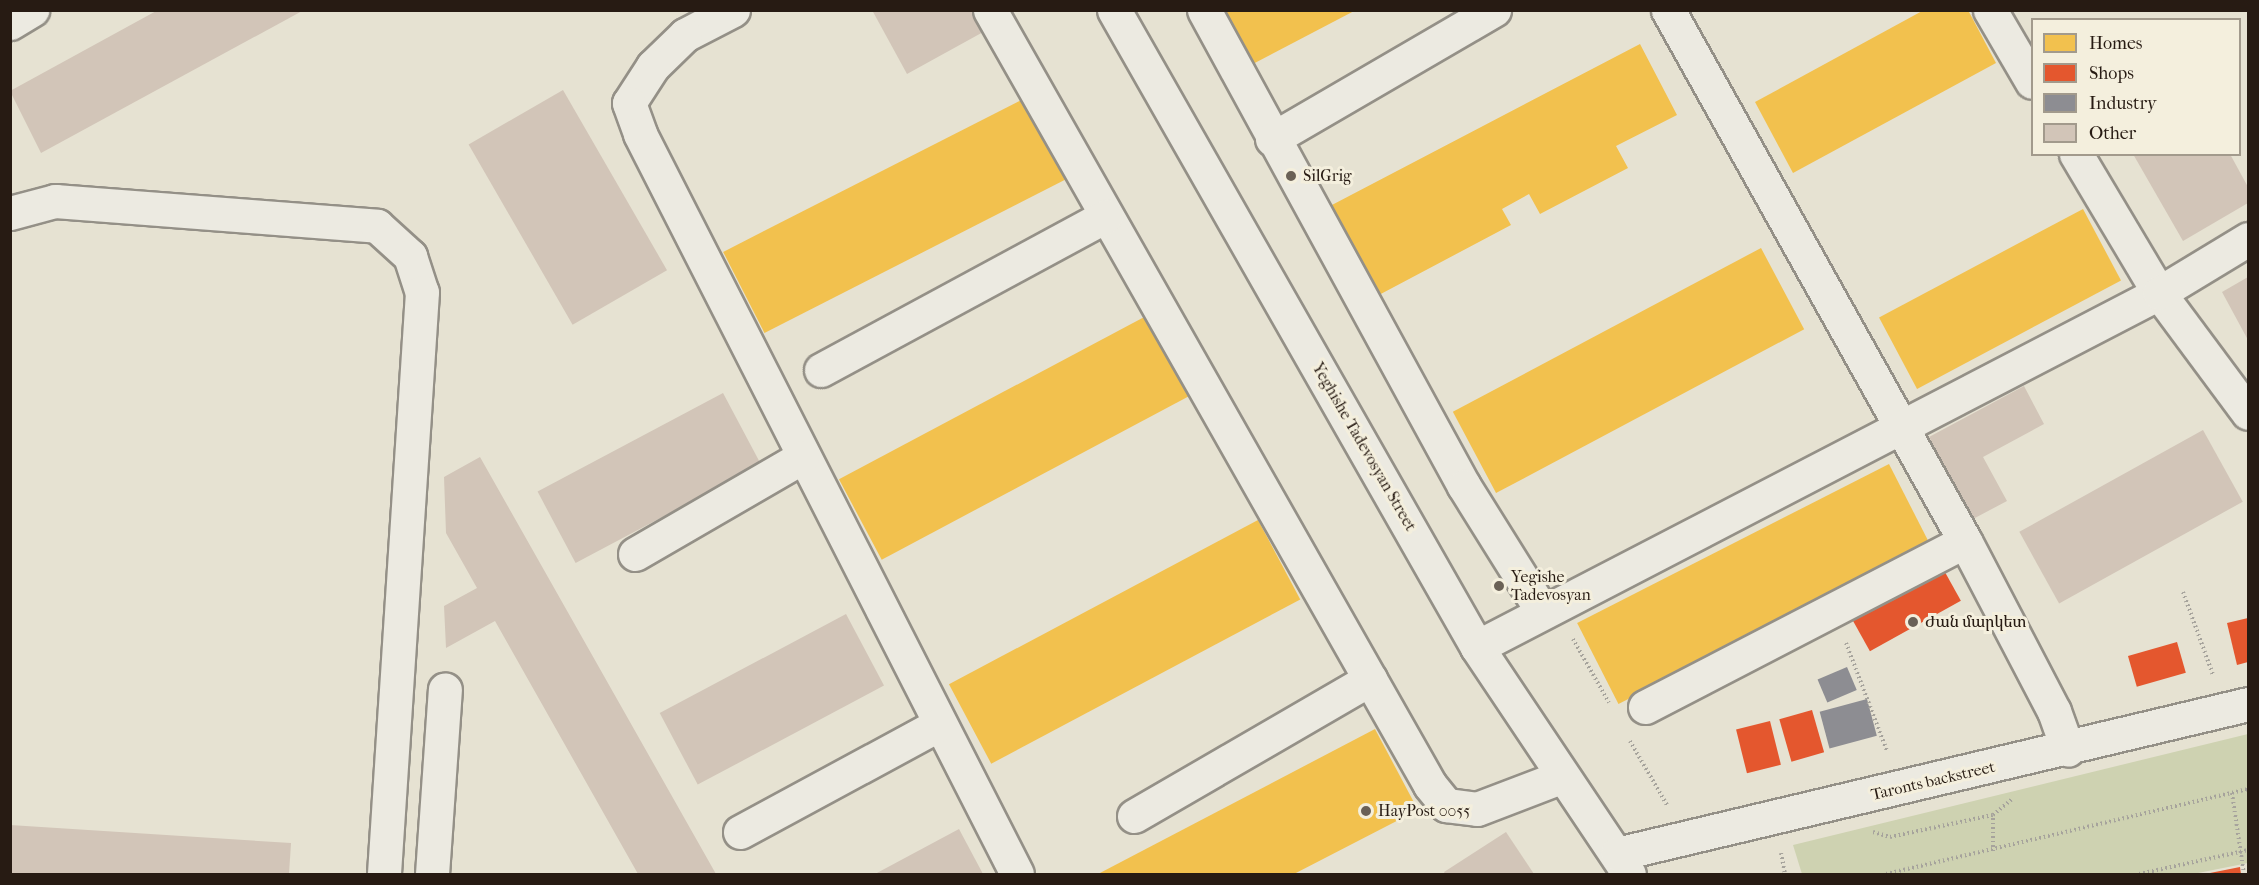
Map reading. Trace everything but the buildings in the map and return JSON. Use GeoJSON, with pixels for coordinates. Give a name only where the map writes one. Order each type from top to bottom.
{"type":"FeatureCollection","features":[{"type":"Feature","properties":{"kind":"street"},"geometry":{"type":"LineString","coordinates":[[10,23],[32,10]]}},
{"type":"Feature","properties":{"kind":"street"},"geometry":{"type":"LineString","coordinates":[[733,10],[685,35],[653,66],[629,103],[645,145],[802,457],[1017,874]]}},
{"type":"Feature","properties":{"kind":"street"},"geometry":{"type":"LineString","coordinates":[[990,10],[1370,679],[1446,805],[1477,809],[1561,777]]}},
{"type":"Feature","properties":{"kind":"street","name":"Yeghishe Tadevosyan Street"},"geometry":{"type":"LineString","coordinates":[[1114,10],[1477,647],[1561,777],[1623,864]]}},
{"type":"Feature","properties":{"kind":"street"},"geometry":{"type":"LineString","coordinates":[[1204,10],[1272,139],[1464,486],[1547,607]]}},
{"type":"Feature","properties":{"kind":"street"},"geometry":{"type":"LineString","coordinates":[[1272,139],[1494,10]]}},
{"type":"Feature","properties":{"kind":"street"},"geometry":{"type":"LineString","coordinates":[[1668,10],[1965,541],[2054,711],[2068,750]]}},
{"type":"Feature","properties":{"kind":"street"},"geometry":{"type":"LineString","coordinates":[[1990,10],[2031,80]]}},
{"type":"Feature","properties":{"kind":"street"},"geometry":{"type":"LineString","coordinates":[[2077,156],[2159,293],[2248,413]]}},
{"type":"Feature","properties":{"kind":"street"},"geometry":{"type":"LineString","coordinates":[[10,213],[55,201],[377,226],[410,256],[422,292],[384,874]]}},
{"type":"Feature","properties":{"kind":"street"},"geometry":{"type":"LineString","coordinates":[[821,370],[1106,216]]}},
{"type":"Feature","properties":{"kind":"street"},"geometry":{"type":"LineString","coordinates":[[1477,647],[1547,607],[2159,293],[2248,239]]}},
{"type":"Feature","properties":{"kind":"street"},"geometry":{"type":"LineString","coordinates":[[635,554],[802,457]]}},
{"type":"Feature","properties":{"kind":"street"},"geometry":{"type":"LineString","coordinates":[[1634,718],[1830,610],[1965,541]]}},
{"type":"Feature","properties":{"kind":"street"},"geometry":{"type":"LineString","coordinates":[[1134,816],[1370,679]]}},
{"type":"Feature","properties":{"kind":"street"},"geometry":{"type":"LineString","coordinates":[[432,874],[445,689]]}},
{"type":"Feature","properties":{"kind":"street","name":"Taronts backstreet"},"geometry":{"type":"LineString","coordinates":[[1623,864],[2248,704]]}},
{"type":"Feature","properties":{"kind":"street"},"geometry":{"type":"LineString","coordinates":[[740,832],[940,724]]}},
{"type":"Feature","properties":{"kind":"path"},"geometry":{"type":"LineString","coordinates":[[2183,592],[2215,682],[2204,684]]}},
{"type":"Feature","properties":{"kind":"path"},"geometry":{"type":"LineString","coordinates":[[1547,607],[1613,711]]}},
{"type":"Feature","properties":{"kind":"path"},"geometry":{"type":"LineString","coordinates":[[1830,610],[1861,674],[1887,751]]}},
{"type":"Feature","properties":{"kind":"path"},"geometry":{"type":"LineString","coordinates":[[1634,718],[1668,807],[1679,804]]}},
{"type":"Feature","properties":{"kind":"path"},"geometry":{"type":"LineString","coordinates":[[1876,753],[1898,748]]}},
{"type":"Feature","properties":{"kind":"path"},"geometry":{"type":"LineString","coordinates":[[1886,874],[1993,851],[2248,789]]}},
{"type":"Feature","properties":{"kind":"path"},"geometry":{"type":"LineString","coordinates":[[2232,793],[2244,874]]}},
{"type":"Feature","properties":{"kind":"path"},"geometry":{"type":"LineString","coordinates":[[1993,815],[1993,851]]}},
{"type":"Feature","properties":{"kind":"path"},"geometry":{"type":"LineString","coordinates":[[2139,874],[2248,850]]}},
{"type":"Feature","properties":{"kind":"green space"},"geometry":{"type":"Polygon","coordinates":[[[2248,734],[2248,863],[2193,874],[1802,874],[1793,845],[2248,734]]]}},
{"type":"Feature","properties":{"kind":"place","name":"SilGrig"},"geometry":{"type":"Point","coordinates":[1291,176]}},
{"type":"Feature","properties":{"kind":"place","name":"Yegishe Tadevosyan"},"geometry":{"type":"Point","coordinates":[1499,586]}},
{"type":"Feature","properties":{"kind":"place","name":"Ժան մարկետ"},"geometry":{"type":"Point","coordinates":[1913,622]}},
{"type":"Feature","properties":{"kind":"place","name":"HayPost 0055"},"geometry":{"type":"Point","coordinates":[1366,811]}}]}
